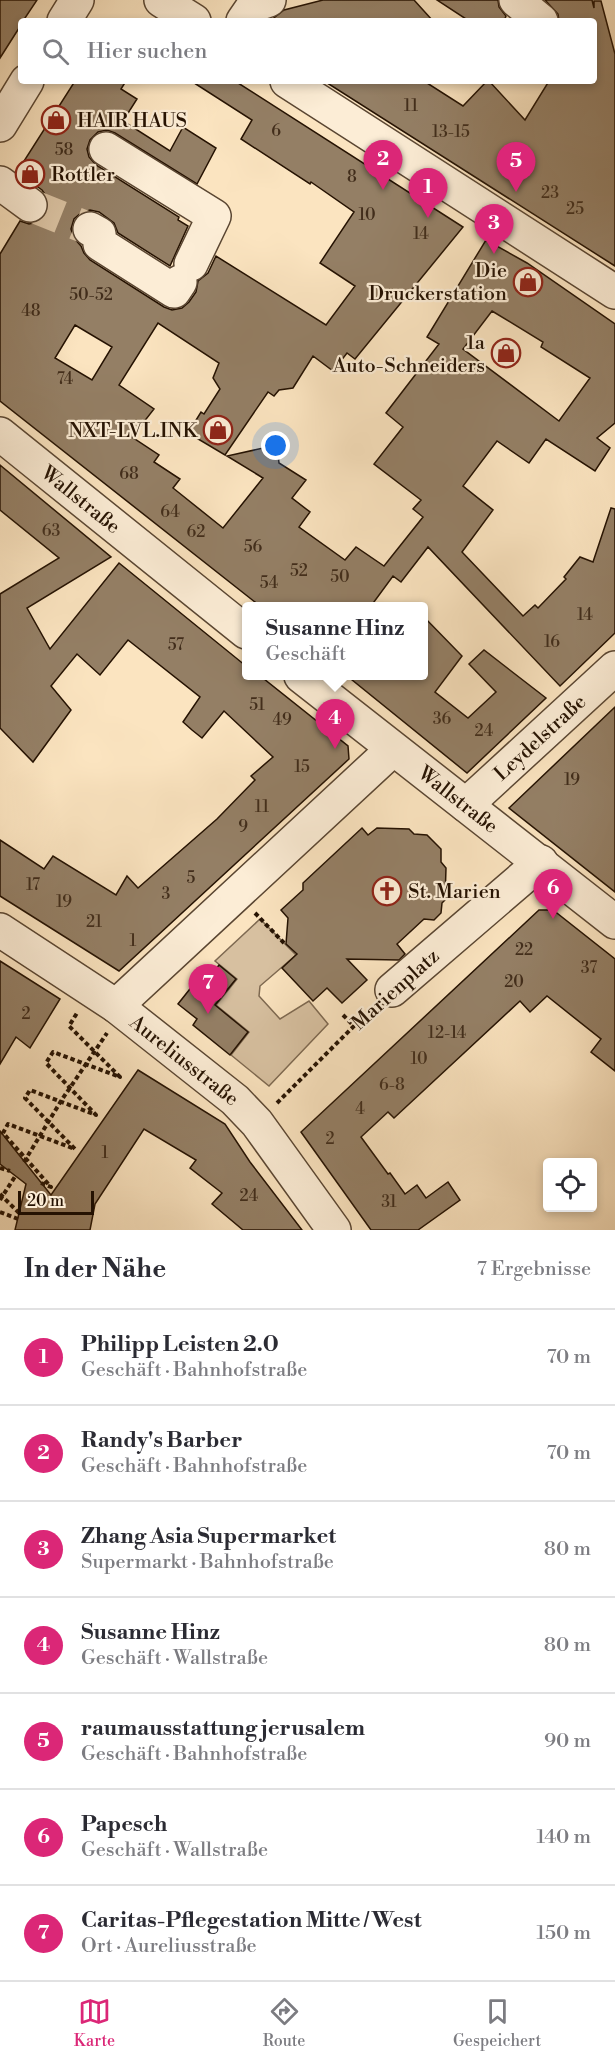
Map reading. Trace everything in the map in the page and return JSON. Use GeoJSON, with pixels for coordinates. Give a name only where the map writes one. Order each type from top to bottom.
{"type":"FeatureCollection","features":[{"type":"Feature","properties":{"kind":"street"},"geometry":{"type":"LineString","coordinates":[[66,18],[77,0]]}},
{"type":"Feature","properties":{"kind":"street"},"geometry":{"type":"LineString","coordinates":[[161,0],[189,18]]}},
{"type":"Feature","properties":{"kind":"street"},"geometry":{"type":"LineString","coordinates":[[245,18],[254,5],[269,0]]}},
{"type":"Feature","properties":{"kind":"street"},"geometry":{"type":"LineString","coordinates":[[516,0],[537,18]]}},
{"type":"Feature","properties":{"kind":"street"},"geometry":{"type":"LineString","coordinates":[[0,125],[25,84]]}},
{"type":"Feature","properties":{"kind":"street"},"geometry":{"type":"LineString","coordinates":[[292,84],[615,292]]}},
{"type":"Feature","properties":{"kind":"street"},"geometry":{"type":"LineString","coordinates":[[90,229],[99,234],[100,244],[174,291],[214,216],[106,149]]}},
{"type":"Feature","properties":{"kind":"street"},"geometry":{"type":"LineString","coordinates":[[0,183],[30,205]]}},
{"type":"Feature","properties":{"kind":"street","name":"Wallstraße"},"geometry":{"type":"LineString","coordinates":[[0,434],[242,629]]}},
{"type":"Feature","properties":{"kind":"street","name":"Leydelstraße"},"geometry":{"type":"LineString","coordinates":[[466,805],[615,668]]}},
{"type":"Feature","properties":{"kind":"street","name":"Wallstraße"},"geometry":{"type":"LineString","coordinates":[[307,680],[615,922]]}},
{"type":"Feature","properties":{"kind":"street"},"geometry":{"type":"LineString","coordinates":[[104,997],[236,894],[393,749]]}},
{"type":"Feature","properties":{"kind":"street","name":"Marienplatz"},"geometry":{"type":"LineString","coordinates":[[392,990],[541,862]]}},
{"type":"Feature","properties":{"kind":"street","name":"Aureliusstraße"},"geometry":{"type":"LineString","coordinates":[[0,930],[104,997],[235,1100],[257,1123],[334,1230]]}},
{"type":"Feature","properties":{"kind":"path"},"geometry":{"type":"LineString","coordinates":[[236,894],[284,943]]}},
{"type":"Feature","properties":{"kind":"path","name":"Marienplatz"},"geometry":{"type":"LineString","coordinates":[[257,1123],[392,990]]}},
{"type":"Feature","properties":{"kind":"path"},"geometry":{"type":"LineString","coordinates":[[41,1183],[51,1187],[3,1133],[8,1124],[75,1149],[25,1098],[30,1089],[96,1115],[46,1064],[53,1052],[120,1077],[69,1026],[104,997]]}},
{"type":"Feature","properties":{"kind":"path"},"geometry":{"type":"LineString","coordinates":[[343,1015],[354,1026]]}},
{"type":"Feature","properties":{"kind":"path"},"geometry":{"type":"LineString","coordinates":[[25,1160],[98,1044]]}},
{"type":"Feature","properties":{"kind":"path"},"geometry":{"type":"LineString","coordinates":[[0,1168],[10,1172]]}},
{"type":"Feature","properties":{"kind":"path"},"geometry":{"type":"LineString","coordinates":[[0,1212],[19,1216],[1,1197],[15,1175]]}},
{"type":"Feature","properties":{"kind":"shaded area"},"geometry":{"type":"Polygon","coordinates":[[[260,919],[296,955],[260,986],[259,996],[280,1019],[309,1001],[328,1024],[269,1086],[231,1055],[249,1032],[216,1005],[237,979],[215,961],[260,919]]]}},
{"type":"Feature","properties":{"kind":"building"},"geometry":{"type":"Polygon","coordinates":[[[0,0],[37,0],[25,18],[18,18],[18,30],[0,58],[0,0]]]}},
{"type":"Feature","properties":{"kind":"building"},"geometry":{"type":"Polygon","coordinates":[[[323,0],[414,0],[430,18],[274,18],[284,10],[323,0]]]}},
{"type":"Feature","properties":{"kind":"building"},"geometry":{"type":"Polygon","coordinates":[[[437,0],[498,0],[499,7],[506,16],[505,18],[464,18],[437,0]]]}},
{"type":"Feature","properties":{"kind":"building"},"geometry":{"type":"Polygon","coordinates":[[[545,0],[592,0],[594,8],[594,1],[601,1],[615,54],[615,266],[329,84],[429,84],[463,106],[484,84],[492,84],[525,120],[547,84],[597,84],[597,18],[559,18],[558,14],[545,0]]]}},
{"type":"Feature","properties":{"kind":"building"},"geometry":{"type":"Polygon","coordinates":[[[73,84],[124,84],[121,89],[137,99],[123,121],[170,151],[183,127],[216,148],[197,184],[115,133],[107,130],[98,132],[90,140],[87,149],[89,157],[96,165],[179,217],[178,220],[188,226],[170,266],[118,233],[114,223],[99,212],[90,210],[74,219],[71,229],[84,253],[90,260],[172,310],[182,308],[189,302],[196,292],[198,281],[208,273],[216,256],[326,325],[355,286],[320,263],[354,212],[311,182],[310,184],[241,139],[252,120],[196,84],[240,84],[463,227],[355,359],[347,353],[333,371],[313,356],[293,388],[279,390],[274,396],[268,392],[225,455],[188,433],[201,412],[204,414],[220,389],[213,378],[219,363],[158,323],[119,385],[154,409],[132,437],[159,455],[154,462],[180,479],[173,488],[223,528],[263,478],[227,456],[268,447],[278,454],[279,463],[306,480],[292,498],[310,512],[299,527],[345,560],[356,547],[384,566],[423,517],[413,509],[421,500],[374,464],[403,427],[386,413],[439,344],[427,337],[486,240],[527,263],[615,324],[615,423],[597,438],[610,448],[595,471],[546,439],[529,463],[497,441],[463,486],[493,510],[462,552],[523,616],[535,605],[538,608],[566,579],[564,577],[580,557],[593,562],[611,508],[615,509],[615,633],[560,686],[428,547],[401,582],[393,576],[374,602],[255,602],[0,401],[0,254],[20,221],[29,224],[38,222],[45,216],[49,206],[42,190],[17,172],[73,84]],[[492,311],[463,349],[559,421],[590,378],[541,347],[543,342],[492,311]],[[75,325],[55,358],[92,380],[112,347],[75,325]]]}},
{"type":"Feature","properties":{"kind":"building"},"geometry":{"type":"Polygon","coordinates":[[[0,465],[111,557],[27,608],[50,649],[119,563],[242,663],[242,680],[265,680],[348,746],[349,759],[119,971],[0,896],[0,840],[44,869],[53,856],[116,895],[127,876],[138,888],[217,819],[255,780],[251,776],[273,757],[224,711],[202,738],[192,730],[183,722],[200,697],[128,640],[100,675],[77,654],[51,686],[71,710],[33,762],[0,728],[0,594],[59,558],[0,510],[0,465]]]}},
{"type":"Feature","properties":{"kind":"building"},"geometry":{"type":"Polygon","coordinates":[[[428,621],[462,656],[435,692],[468,718],[496,692],[469,664],[484,650],[546,698],[467,773],[352,680],[428,680],[428,621]]]}},
{"type":"Feature","properties":{"kind":"building"},"geometry":{"type":"Polygon","coordinates":[[[615,707],[615,892],[509,808],[615,707]]]}},
{"type":"Feature","properties":{"kind":"building"},"geometry":{"type":"Polygon","coordinates":[[[362,828],[368,835],[377,828],[409,829],[414,834],[427,835],[441,849],[441,862],[446,868],[445,900],[442,903],[441,913],[434,920],[424,919],[397,944],[405,954],[399,960],[347,959],[367,980],[342,1003],[327,988],[313,1001],[282,968],[297,954],[286,944],[288,918],[281,910],[303,890],[303,883],[362,828]]]}},
{"type":"Feature","properties":{"kind":"building"},"geometry":{"type":"Polygon","coordinates":[[[539,910],[553,910],[615,959],[615,1071],[591,1052],[601,1039],[547,996],[530,1012],[520,1001],[394,1118],[388,1112],[361,1137],[405,1194],[417,1185],[426,1198],[448,1182],[460,1200],[418,1230],[371,1230],[301,1132],[539,910]]]}},
{"type":"Feature","properties":{"kind":"building"},"geometry":{"type":"Polygon","coordinates":[[[0,961],[60,999],[30,1048],[16,1037],[0,1064],[0,961]]]}},
{"type":"Feature","properties":{"kind":"building"},"geometry":{"type":"Polygon","coordinates":[[[219,965],[236,979],[215,1005],[248,1032],[230,1055],[193,1025],[197,1019],[178,1004],[205,970],[211,975],[219,965]]]}},
{"type":"Feature","properties":{"kind":"building"},"geometry":{"type":"Polygon","coordinates":[[[138,1070],[225,1124],[250,1162],[302,1230],[243,1230],[212,1204],[222,1193],[190,1168],[196,1160],[144,1129],[95,1204],[90,1230],[15,1230],[26,1184],[0,1164],[0,1131],[51,1195],[138,1070]]]}},
{"type":"Feature","properties":{"kind":"tunnel"},"geometry":{"type":"LineString","coordinates":[[30,205],[90,229]]}},
{"type":"Feature","properties":{"kind":"place","name":"HAIR HAUS"},"geometry":{"type":"Point","coordinates":[56,120]}},
{"type":"Feature","properties":{"kind":"place","name":"Rottler"},"geometry":{"type":"Point","coordinates":[30,174]}},
{"type":"Feature","properties":{"kind":"place","name":"Randy's Barber"},"geometry":{"type":"Point","coordinates":[383,190]}},
{"type":"Feature","properties":{"kind":"place","name":"raumausstattung jerusalem"},"geometry":{"type":"Point","coordinates":[516,192]}},
{"type":"Feature","properties":{"kind":"place","name":"Philipp Leisten 2.0"},"geometry":{"type":"Point","coordinates":[428,218]}},
{"type":"Feature","properties":{"kind":"place","name":"Zhang Asia Supermarket"},"geometry":{"type":"Point","coordinates":[494,254]}},
{"type":"Feature","properties":{"kind":"place","name":"Die Druckerstation"},"geometry":{"type":"Point","coordinates":[528,282]}},
{"type":"Feature","properties":{"kind":"place","name":"1a Auto-Schneiders"},"geometry":{"type":"Point","coordinates":[506,353]}},
{"type":"Feature","properties":{"kind":"place","name":"NXT-LVL.INK"},"geometry":{"type":"Point","coordinates":[218,430]}},
{"type":"Feature","properties":{"kind":"place","name":"Susanne Hinz"},"geometry":{"type":"Point","coordinates":[335,749]}},
{"type":"Feature","properties":{"kind":"place","name":"St. Marien"},"geometry":{"type":"Point","coordinates":[387,891]}},
{"type":"Feature","properties":{"kind":"place","name":"Papesch"},"geometry":{"type":"Point","coordinates":[553,919]}},
{"type":"Feature","properties":{"kind":"place","name":"Caritas-Pflegestation Mitte / West"},"geometry":{"type":"Point","coordinates":[208,1014]}}]}
